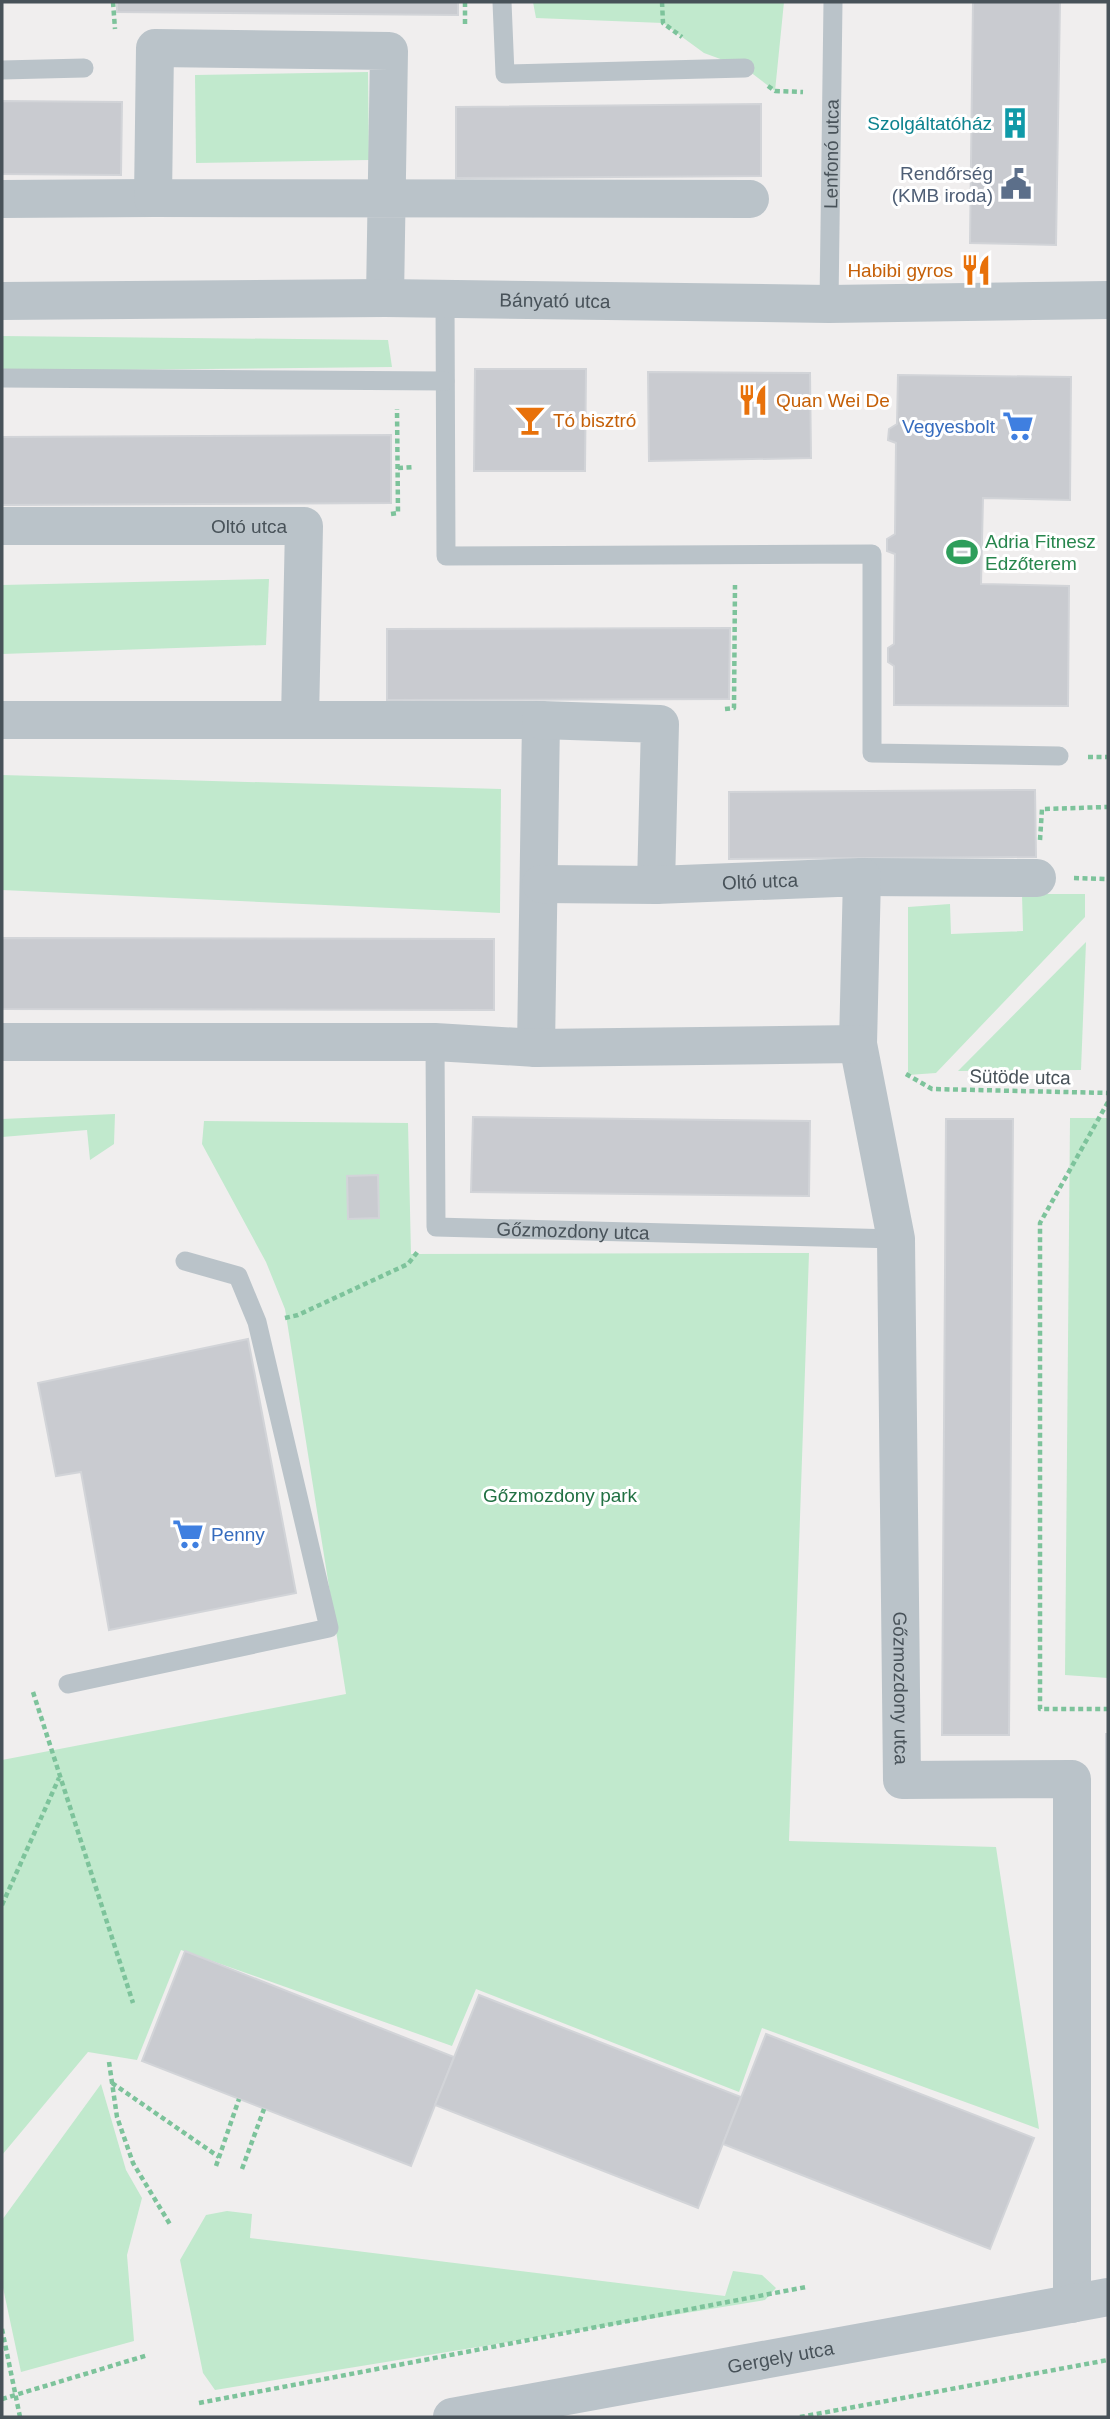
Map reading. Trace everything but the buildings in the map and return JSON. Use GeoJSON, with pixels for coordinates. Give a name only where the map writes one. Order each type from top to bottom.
{"type":"FeatureCollection","features":[{"type":"Feature","properties":{"kind":"street"},"geometry":{"type":"LineString","coordinates":[[153,198],[155,48],[389,51],[385,298]]}},
{"type":"Feature","properties":{"kind":"street"},"geometry":{"type":"LineString","coordinates":[[2,199],[750,199]]}},
{"type":"Feature","properties":{"kind":"street","name":"Bányató utca"},"geometry":{"type":"LineString","coordinates":[[2,301],[445,298],[829,304],[1108,300]]}},
{"type":"Feature","properties":{"kind":"street","name":"Oltó utca"},"geometry":{"type":"LineString","coordinates":[[2,526],[304,526],[300,719]]}},
{"type":"Feature","properties":{"kind":"street"},"geometry":{"type":"LineString","coordinates":[[2,720],[541,720],[660,724],[656,885]]}},
{"type":"Feature","properties":{"kind":"street"},"geometry":{"type":"LineString","coordinates":[[536,1048],[541,884],[541,720]]}},
{"type":"Feature","properties":{"kind":"street"},"geometry":{"type":"LineString","coordinates":[[2,1042],[435,1042],[536,1048],[858,1044],[862,877]]}},
{"type":"Feature","properties":{"kind":"street","name":"Oltó utca"},"geometry":{"type":"LineString","coordinates":[[541,884],[656,885],[862,877],[1037,878]]}},
{"type":"Feature","properties":{"kind":"street","name":"Gőzmozdony utca"},"geometry":{"type":"LineString","coordinates":[[858,1044],[896,1238],[902,1780],[1072,1779],[1090,2300]]}},
{"type":"Feature","properties":{"kind":"street","name":"Gergely utca"},"geometry":{"type":"LineString","coordinates":[[452,2417],[1090,2300]]}},
{"type":"Feature","properties":{"kind":"lane"},"geometry":{"type":"LineString","coordinates":[[502,2],[505,74],[745,68]]}},
{"type":"Feature","properties":{"kind":"lane","name":"Lenfonó utca"},"geometry":{"type":"LineString","coordinates":[[829,304],[833,2]]}},
{"type":"Feature","properties":{"kind":"lane"},"geometry":{"type":"LineString","coordinates":[[2,70],[84,68]]}},
{"type":"Feature","properties":{"kind":"lane"},"geometry":{"type":"LineString","coordinates":[[445,298],[446,556],[872,554],[872,753],[1059,757]]}},
{"type":"Feature","properties":{"kind":"lane"},"geometry":{"type":"LineString","coordinates":[[2,378],[445,381]]}},
{"type":"Feature","properties":{"kind":"lane"},"geometry":{"type":"LineString","coordinates":[[435,1042],[436,1227]]}},
{"type":"Feature","properties":{"kind":"lane","name":"Gőzmozdony utca"},"geometry":{"type":"LineString","coordinates":[[436,1227],[896,1238]]}},
{"type":"Feature","properties":{"kind":"lane"},"geometry":{"type":"LineString","coordinates":[[68,1684],[329,1628],[257,1322],[238,1276],[185,1261]]}},
{"type":"Feature","properties":{"kind":"path"},"geometry":{"type":"LineString","coordinates":[[113,2],[115,29]]}},
{"type":"Feature","properties":{"kind":"path"},"geometry":{"type":"LineString","coordinates":[[464,2],[465,27]]}},
{"type":"Feature","properties":{"kind":"path"},"geometry":{"type":"LineString","coordinates":[[391,514],[398,513],[396,380]]}},
{"type":"Feature","properties":{"kind":"path"},"geometry":{"type":"LineString","coordinates":[[725,709],[734,708],[736,555]]}},
{"type":"Feature","properties":{"kind":"path"},"geometry":{"type":"LineString","coordinates":[[1042,809],[1108,807]]}},
{"type":"Feature","properties":{"kind":"path","name":"Sütöde utca"},"geometry":{"type":"LineString","coordinates":[[932,1089],[1108,1093]]}},
{"type":"Feature","properties":{"kind":"path"},"geometry":{"type":"LineString","coordinates":[[1108,1102],[1040,1223],[1040,1709],[1108,1709]]}},
{"type":"Feature","properties":{"kind":"path"},"geometry":{"type":"LineString","coordinates":[[257,1322],[298,1315],[408,1264],[436,1227]]}},
{"type":"Feature","properties":{"kind":"path"},"geometry":{"type":"LineString","coordinates":[[33,1692],[133,2003]]}},
{"type":"Feature","properties":{"kind":"path"},"geometry":{"type":"LineString","coordinates":[[2,1905],[59,1777]]}},
{"type":"Feature","properties":{"kind":"path"},"geometry":{"type":"LineString","coordinates":[[109,2062],[117,2117],[133,2163],[170,2226]]}},
{"type":"Feature","properties":{"kind":"path"},"geometry":{"type":"LineString","coordinates":[[112,2083],[219,2157]]}},
{"type":"Feature","properties":{"kind":"path"},"geometry":{"type":"LineString","coordinates":[[216,2166],[239,2099]]}},
{"type":"Feature","properties":{"kind":"path"},"geometry":{"type":"LineString","coordinates":[[243,2169],[264,2109]]}},
{"type":"Feature","properties":{"kind":"path"},"geometry":{"type":"LineString","coordinates":[[199,2403],[806,2287]]}},
{"type":"Feature","properties":{"kind":"path"},"geometry":{"type":"LineString","coordinates":[[2,2329],[20,2417]]}},
{"type":"Feature","properties":{"kind":"path"},"geometry":{"type":"LineString","coordinates":[[2,2399],[148,2355]]}},
{"type":"Feature","properties":{"kind":"path"},"geometry":{"type":"LineString","coordinates":[[800,2417],[1108,2360]]}},
{"type":"Feature","properties":{"kind":"green space"},"geometry":{"type":"Polygon","coordinates":[[[533,2],[784,2],[775,91],[745,68],[704,53],[663,23],[536,18],[533,2]]]}},
{"type":"Feature","properties":{"kind":"green space"},"geometry":{"type":"Polygon","coordinates":[[[368,72],[369,160],[196,163],[195,75],[368,72]]]}},
{"type":"Feature","properties":{"kind":"green space"},"geometry":{"type":"Polygon","coordinates":[[[2,336],[388,340],[392,367],[2,371],[2,336]]]}},
{"type":"Feature","properties":{"kind":"green space"},"geometry":{"type":"Polygon","coordinates":[[[269,579],[266,645],[2,654],[2,585],[269,579]]]}},
{"type":"Feature","properties":{"kind":"green space"},"geometry":{"type":"Polygon","coordinates":[[[2,775],[501,789],[500,913],[2,890],[2,775]]]}},
{"type":"Feature","properties":{"kind":"green space"},"geometry":{"type":"Polygon","coordinates":[[[1022,894],[1085,894],[1085,917],[936,1073],[908,1075],[908,907],[950,904],[951,934],[1023,931],[1022,894]]]}},
{"type":"Feature","properties":{"kind":"green space"},"geometry":{"type":"Polygon","coordinates":[[[1086,942],[1081,1070],[958,1071],[1086,942]]]}},
{"type":"Feature","properties":{"kind":"green space"},"geometry":{"type":"Polygon","coordinates":[[[115,1114],[114,1144],[90,1160],[87,1130],[2,1137],[2,1119],[115,1114]]]}},
{"type":"Feature","properties":{"kind":"green space"},"geometry":{"type":"Polygon","coordinates":[[[1070,1118],[1108,1118],[1108,1678],[1065,1675],[1070,1118]]]}},
{"type":"Feature","properties":{"kind":"green space","name":"Gőzmozdony park"},"geometry":{"type":"Polygon","coordinates":[[[204,1121],[408,1123],[411,1254],[809,1253],[789,1841],[996,1847],[1039,2129],[762,2028],[739,2092],[476,1989],[452,2046],[181,1950],[137,2060],[88,2052],[2,2155],[2,1760],[346,1694],[285,1309],[266,1262],[202,1144],[204,1121]]]}},
{"type":"Feature","properties":{"kind":"green space"},"geometry":{"type":"Polygon","coordinates":[[[101,2084],[126,2170],[142,2198],[127,2255],[134,2341],[21,2372],[2,2283],[2,2220],[101,2084]]]}},
{"type":"Feature","properties":{"kind":"green space"},"geometry":{"type":"Polygon","coordinates":[[[227,2211],[252,2214],[250,2238],[725,2296],[733,2271],[762,2275],[776,2288],[765,2300],[215,2390],[203,2373],[180,2260],[206,2215],[227,2211]]]}},
{"type":"Feature","properties":{"kind":"place","name":"Szolgáltatóház"},"geometry":{"type":"Point","coordinates":[1015,123]}},
{"type":"Feature","properties":{"kind":"place","name":"Rendőrség (KMB iroda)"},"geometry":{"type":"Point","coordinates":[1016,184]}},
{"type":"Feature","properties":{"kind":"place","name":"Habibi gyros"},"geometry":{"type":"Point","coordinates":[976,270]}},
{"type":"Feature","properties":{"kind":"place","name":"Quan Wei De"},"geometry":{"type":"Point","coordinates":[753,400]}},
{"type":"Feature","properties":{"kind":"place","name":"Tó bisztró"},"geometry":{"type":"Point","coordinates":[530,420]}},
{"type":"Feature","properties":{"kind":"place","name":"Vegyesbolt"},"geometry":{"type":"Point","coordinates":[1018,426]}},
{"type":"Feature","properties":{"kind":"place","name":"Adria Fitnesz Edzőterem"},"geometry":{"type":"Point","coordinates":[962,552]}},
{"type":"Feature","properties":{"kind":"place","name":"Penny"},"geometry":{"type":"Point","coordinates":[188,1534]}}]}
